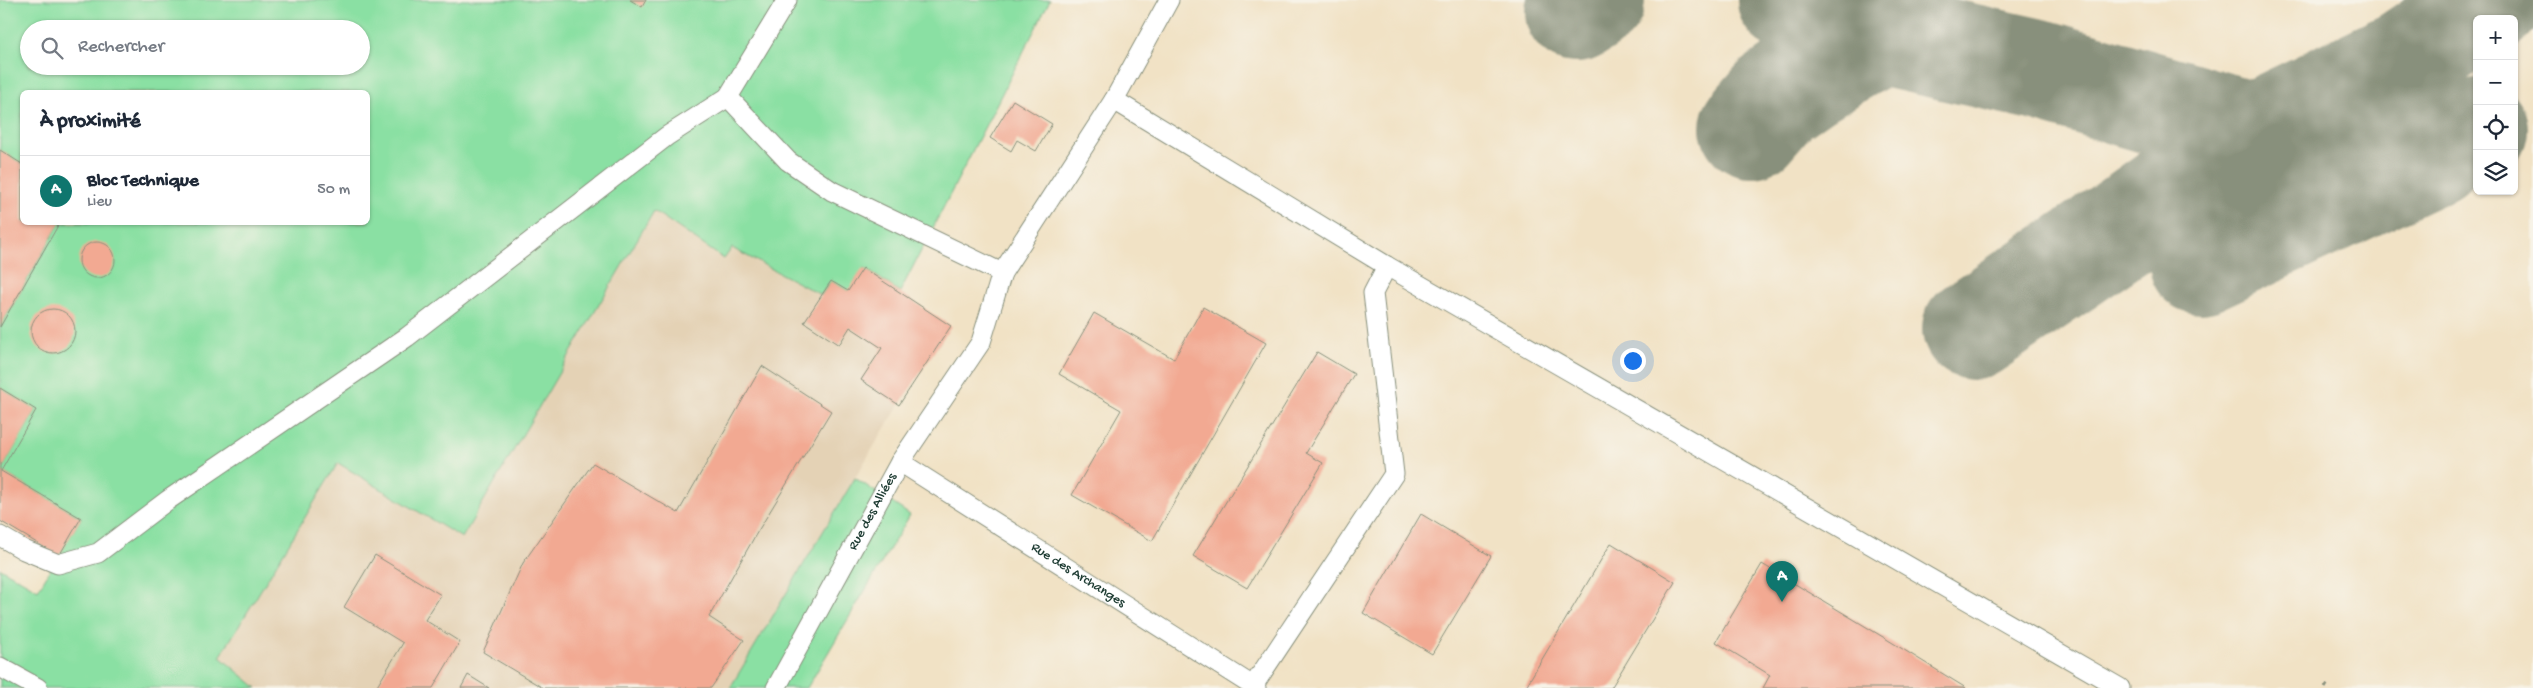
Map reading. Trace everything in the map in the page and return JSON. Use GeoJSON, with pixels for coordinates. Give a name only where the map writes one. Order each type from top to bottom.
{"type":"FeatureCollection","features":[{"type":"Feature","properties":{"kind":"lane"},"geometry":{"type":"LineString","coordinates":[[0,536],[24,550],[58,564],[98,553],[168,500],[407,337],[667,136],[728,97],[787,0]]}},
{"type":"Feature","properties":{"kind":"lane","name":"Rue des Alliées"},"geometry":{"type":"LineString","coordinates":[[776,688],[900,462],[981,342],[1002,273],[1114,100],[1167,1]]}},
{"type":"Feature","properties":{"kind":"lane"},"geometry":{"type":"LineString","coordinates":[[728,97],[788,162],[832,191],[1002,273]]}},
{"type":"Feature","properties":{"kind":"lane"},"geometry":{"type":"LineString","coordinates":[[1114,100],[1387,266],[2120,688]]}},
{"type":"Feature","properties":{"kind":"lane"},"geometry":{"type":"LineString","coordinates":[[1255,687],[1394,474],[1373,293],[1387,266]]}},
{"type":"Feature","properties":{"kind":"lane","name":"Rue des Archanges"},"geometry":{"type":"LineString","coordinates":[[900,462],[1255,687]]}},
{"type":"Feature","properties":{"kind":"lane"},"geometry":{"type":"LineString","coordinates":[[0,667],[38,688]]}},
{"type":"Feature","properties":{"kind":"path"},"geometry":{"type":"LineString","coordinates":[[2325,688],[2328,682]]}},
{"type":"Feature","properties":{"kind":"shaded area"},"geometry":{"type":"Polygon","coordinates":[[[654,211],[723,259],[732,248],[821,295],[831,281],[863,268],[951,326],[883,431],[730,688],[257,688],[219,657],[338,463],[462,538],[654,211]]]}},
{"type":"Feature","properties":{"kind":"green space"},"geometry":{"type":"Polygon","coordinates":[[[0,0],[1050,0],[900,292],[864,268],[848,291],[831,281],[821,295],[732,248],[724,259],[654,211],[462,538],[338,463],[220,657],[257,688],[0,688],[0,568],[38,590],[81,518],[1,471],[36,410],[0,388],[0,327],[59,225],[370,225],[370,90],[20,90],[20,163],[0,150],[0,0]]]}},
{"type":"Feature","properties":{"kind":"green space"},"geometry":{"type":"Polygon","coordinates":[[[855,478],[910,515],[807,688],[730,688],[855,478]]]}},
{"type":"Feature","properties":{"kind":"building"},"geometry":{"type":"Polygon","coordinates":[[[630,0],[646,0],[642,7],[630,0]]]}},
{"type":"Feature","properties":{"kind":"building"},"geometry":{"type":"Polygon","coordinates":[[[1013,100],[1052,124],[1036,151],[1017,140],[1011,151],[990,138],[1013,100]]]}},
{"type":"Feature","properties":{"kind":"building"},"geometry":{"type":"Polygon","coordinates":[[[0,150],[20,163],[20,225],[58,225],[0,327],[0,150]]]}},
{"type":"Feature","properties":{"kind":"building"},"geometry":{"type":"Polygon","coordinates":[[[97,242],[109,248],[115,260],[109,272],[97,278],[85,272],[79,260],[85,248],[97,242]]]}},
{"type":"Feature","properties":{"kind":"building"},"geometry":{"type":"Polygon","coordinates":[[[863,268],[951,326],[899,405],[861,380],[882,348],[850,327],[839,345],[804,322],[831,281],[848,291],[863,268]]]}},
{"type":"Feature","properties":{"kind":"building"},"geometry":{"type":"Polygon","coordinates":[[[1203,307],[1266,343],[1152,541],[1072,495],[1121,410],[1059,374],[1094,313],[1174,359],[1203,307]]]}},
{"type":"Feature","properties":{"kind":"building"},"geometry":{"type":"Polygon","coordinates":[[[53,309],[65,313],[71,319],[75,331],[71,343],[65,349],[53,353],[41,349],[35,343],[31,331],[35,319],[41,313],[53,309]]]}},
{"type":"Feature","properties":{"kind":"building"},"geometry":{"type":"Polygon","coordinates":[[[1317,352],[1354,374],[1306,453],[1323,463],[1247,588],[1193,556],[1317,352]]]}},
{"type":"Feature","properties":{"kind":"building"},"geometry":{"type":"Polygon","coordinates":[[[762,366],[831,411],[755,536],[709,617],[744,640],[711,688],[543,688],[483,652],[523,563],[593,463],[678,513],[762,366]]]}},
{"type":"Feature","properties":{"kind":"building"},"geometry":{"type":"Polygon","coordinates":[[[0,388],[36,410],[1,471],[81,518],[59,556],[0,521],[0,388]]]}},
{"type":"Feature","properties":{"kind":"building"},"geometry":{"type":"Polygon","coordinates":[[[1421,514],[1491,556],[1432,654],[1363,613],[1421,514]]]}},
{"type":"Feature","properties":{"kind":"building"},"geometry":{"type":"Polygon","coordinates":[[[1611,543],[1675,582],[1611,688],[1525,688],[1611,543]]]}},
{"type":"Feature","properties":{"kind":"building"},"geometry":{"type":"Polygon","coordinates":[[[375,555],[441,595],[425,620],[460,642],[433,688],[376,688],[403,643],[344,607],[375,555]]]}},
{"type":"Feature","properties":{"kind":"building"},"geometry":{"type":"Polygon","coordinates":[[[1762,564],[1966,688],[1763,688],[1770,675],[1716,642],[1762,564]]]}},
{"type":"Feature","properties":{"kind":"building"},"geometry":{"type":"Polygon","coordinates":[[[468,675],[489,688],[461,688],[468,675]]]}},
{"type":"Feature","properties":{"kind":"taxiway"},"geometry":{"type":"LineString","coordinates":[[1576,12],[1594,0]]}},
{"type":"Feature","properties":{"kind":"taxiway"},"geometry":{"type":"LineString","coordinates":[[1788,0],[1878,34],[2039,70],[2254,133],[2345,146],[2401,144],[2473,130]]}},
{"type":"Feature","properties":{"kind":"taxiway"},"geometry":{"type":"LineString","coordinates":[[1973,329],[2137,217],[2254,133],[2405,60],[2493,0]]}},
{"type":"Feature","properties":{"kind":"taxiway"},"geometry":{"type":"LineString","coordinates":[[1751,127],[1775,99],[1806,77],[1878,34]]}},
{"type":"Feature","properties":{"kind":"taxiway"},"geometry":{"type":"LineString","coordinates":[[2200,263],[2432,154]]}},
{"type":"Feature","properties":{"kind":"place","name":"Bloc Technique"},"geometry":{"type":"Point","coordinates":[1782,602]}}]}
